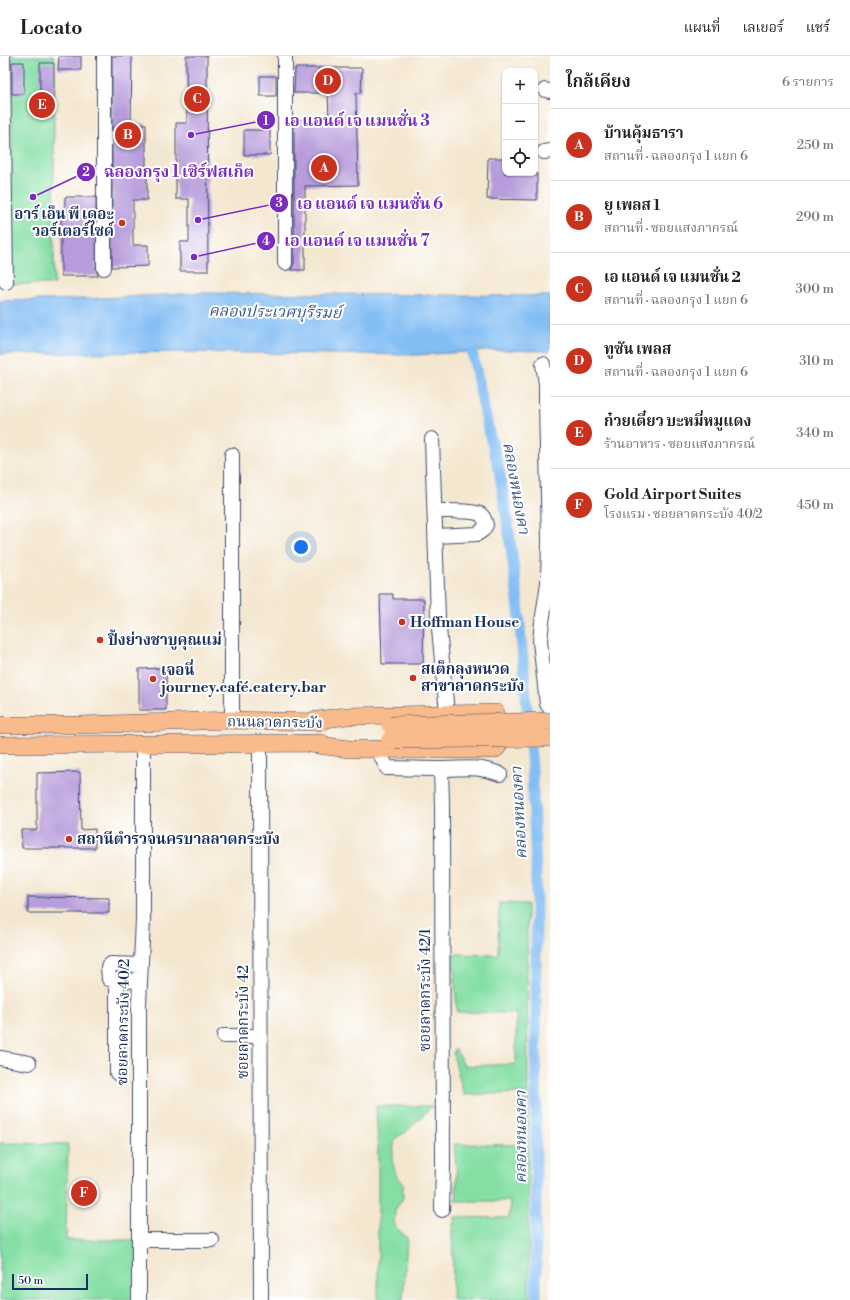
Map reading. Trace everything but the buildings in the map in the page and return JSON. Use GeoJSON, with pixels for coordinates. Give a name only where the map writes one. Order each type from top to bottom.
{"type":"FeatureCollection","features":[{"type":"Feature","properties":{"kind":"main road"},"geometry":{"type":"LineString","coordinates":[[310,721],[347,716],[447,713],[496,713],[497,716],[497,748],[485,750],[386,738]]}},
{"type":"Feature","properties":{"kind":"main road","name":"ถนนลาดกระบัง"},"geometry":{"type":"LineString","coordinates":[[0,725],[81,725],[232,720],[310,721],[386,738],[550,738]]}},
{"type":"Feature","properties":{"kind":"main road","name":"ถนนลาดกระบัง"},"geometry":{"type":"LineString","coordinates":[[0,745],[311,744],[386,738],[550,721]]}},
{"type":"Feature","properties":{"kind":"main road"},"geometry":{"type":"LineString","coordinates":[[81,725],[82,745]]}},
{"type":"Feature","properties":{"kind":"street"},"geometry":{"type":"LineString","coordinates":[[3,56],[3,248],[6,282]]}},
{"type":"Feature","properties":{"kind":"street"},"geometry":{"type":"LineString","coordinates":[[104,56],[104,268]]}},
{"type":"Feature","properties":{"kind":"street"},"geometry":{"type":"LineString","coordinates":[[284,263],[285,56]]}},
{"type":"Feature","properties":{"kind":"street"},"geometry":{"type":"LineString","coordinates":[[543,364],[546,396],[549,541],[548,583],[540,641],[547,704],[550,708]]}},
{"type":"Feature","properties":{"kind":"street"},"geometry":{"type":"LineString","coordinates":[[432,439],[438,618],[447,713]]}},
{"type":"Feature","properties":{"kind":"street"},"geometry":{"type":"LineString","coordinates":[[232,455],[232,720]]}},
{"type":"Feature","properties":{"kind":"street"},"geometry":{"type":"LineString","coordinates":[[435,511],[471,512],[480,514],[485,520],[486,525],[483,530],[477,534],[436,536]]}},
{"type":"Feature","properties":{"kind":"street"},"geometry":{"type":"LineString","coordinates":[[386,738],[387,768],[441,769],[474,767],[500,774]]}},
{"type":"Feature","properties":{"kind":"street","name":"ซอยลาดกระบัง 40/2"},"geometry":{"type":"LineString","coordinates":[[139,1300],[140,965],[143,920],[143,744]]}},
{"type":"Feature","properties":{"kind":"street","name":"ซอยลาดกระบัง 42"},"geometry":{"type":"LineString","coordinates":[[260,744],[261,1300]]}},
{"type":"Feature","properties":{"kind":"street","name":"ซอยลาดกระบัง 42/1"},"geometry":{"type":"LineString","coordinates":[[441,769],[443,1077],[442,1210]]}},
{"type":"Feature","properties":{"kind":"street"},"geometry":{"type":"LineString","coordinates":[[140,965],[109,965],[109,979],[117,981],[140,981]]}},
{"type":"Feature","properties":{"kind":"street"},"geometry":{"type":"LineString","coordinates":[[117,981],[117,1073]]}},
{"type":"Feature","properties":{"kind":"street"},"geometry":{"type":"LineString","coordinates":[[224,1036],[260,1036]]}},
{"type":"Feature","properties":{"kind":"street"},"geometry":{"type":"LineString","coordinates":[[0,1058],[29,1063]]}},
{"type":"Feature","properties":{"kind":"street"},"geometry":{"type":"LineString","coordinates":[[139,1240],[212,1240]]}},
{"type":"Feature","properties":{"kind":"green space"},"geometry":{"type":"Polygon","coordinates":[[[12,56],[54,56],[54,284],[11,284],[12,56]]]}},
{"type":"Feature","properties":{"kind":"green space"},"geometry":{"type":"Polygon","coordinates":[[[499,903],[527,904],[529,1300],[452,1300],[452,1230],[455,1217],[509,1218],[510,1201],[456,1201],[457,1178],[454,1144],[523,1145],[522,1093],[464,1095],[453,1054],[455,1048],[464,1066],[516,1064],[516,1013],[457,1012],[453,954],[498,955],[499,903]]]}},
{"type":"Feature","properties":{"kind":"green space"},"geometry":{"type":"Polygon","coordinates":[[[376,1106],[432,1106],[406,1132],[395,1138],[392,1160],[396,1175],[403,1183],[403,1198],[395,1210],[394,1225],[407,1238],[403,1300],[378,1300],[378,1146],[376,1106]]]}},
{"type":"Feature","properties":{"kind":"green space"},"geometry":{"type":"Polygon","coordinates":[[[0,1143],[68,1144],[66,1240],[136,1240],[137,1300],[0,1300],[0,1143]]]}},
{"type":"Feature","properties":{"kind":"water","name":"คลองประเวศบุรีรมย์"},"geometry":{"type":"Polygon","coordinates":[[[197,293],[550,296],[550,351],[500,350],[417,355],[177,352],[0,354],[0,301],[84,299],[197,293]]]}},
{"type":"Feature","properties":{"kind":"waterway","name":"คลองหนองคา"},"geometry":{"type":"LineString","coordinates":[[469,337],[489,432],[499,469],[509,533],[518,601],[532,768],[536,869],[536,1300]]}},
{"type":"Feature","properties":{"kind":"place","name":"ทูซัน เพลส"},"geometry":{"type":"Point","coordinates":[328,81]}},
{"type":"Feature","properties":{"kind":"place","name":"เอ แอนด์ เจ แมนชั่น 2"},"geometry":{"type":"Point","coordinates":[197,99]}},
{"type":"Feature","properties":{"kind":"place","name":"ก๋วยเตี๋ยว บะหมี่หมูแดง"},"geometry":{"type":"Point","coordinates":[42,105]}},
{"type":"Feature","properties":{"kind":"place","name":"ยู เพลส 1"},"geometry":{"type":"Point","coordinates":[128,135]}},
{"type":"Feature","properties":{"kind":"place","name":"เอ แอนด์ เจ แมนชั่น 3"},"geometry":{"type":"Point","coordinates":[191,135]}},
{"type":"Feature","properties":{"kind":"place","name":"บ้านคุ้มธารา"},"geometry":{"type":"Point","coordinates":[324,168]}},
{"type":"Feature","properties":{"kind":"place","name":"ฉลองกรุง 1 เซิร์ฟสเก็ต"},"geometry":{"type":"Point","coordinates":[33,197]}},
{"type":"Feature","properties":{"kind":"place","name":"เอ แอนด์ เจ แมนชั่น 6"},"geometry":{"type":"Point","coordinates":[198,220]}},
{"type":"Feature","properties":{"kind":"place","name":"อาร์ เอ็น พี เดอะ วอร์เตอร์ไซด์"},"geometry":{"type":"Point","coordinates":[122,223]}},
{"type":"Feature","properties":{"kind":"place","name":"เอ แอนด์ เจ แมนชั่น 7"},"geometry":{"type":"Point","coordinates":[194,257]}},
{"type":"Feature","properties":{"kind":"place","name":"Hoffman House"},"geometry":{"type":"Point","coordinates":[402,622]}},
{"type":"Feature","properties":{"kind":"place","name":"ปิ้งย่างชาบูคุณแม่"},"geometry":{"type":"Point","coordinates":[100,640]}},
{"type":"Feature","properties":{"kind":"place","name":"สเต็กลุงหนวด สาขาลาดกระบัง"},"geometry":{"type":"Point","coordinates":[413,678]}},
{"type":"Feature","properties":{"kind":"place","name":"เจอนี่ journey.café.eatery.bar"},"geometry":{"type":"Point","coordinates":[153,679]}},
{"type":"Feature","properties":{"kind":"place","name":"สถานีตำรวจนครบาลลาดกระบัง"},"geometry":{"type":"Point","coordinates":[69,839]}},
{"type":"Feature","properties":{"kind":"place","name":"Gold Airport Suites"},"geometry":{"type":"Point","coordinates":[84,1193]}}]}
